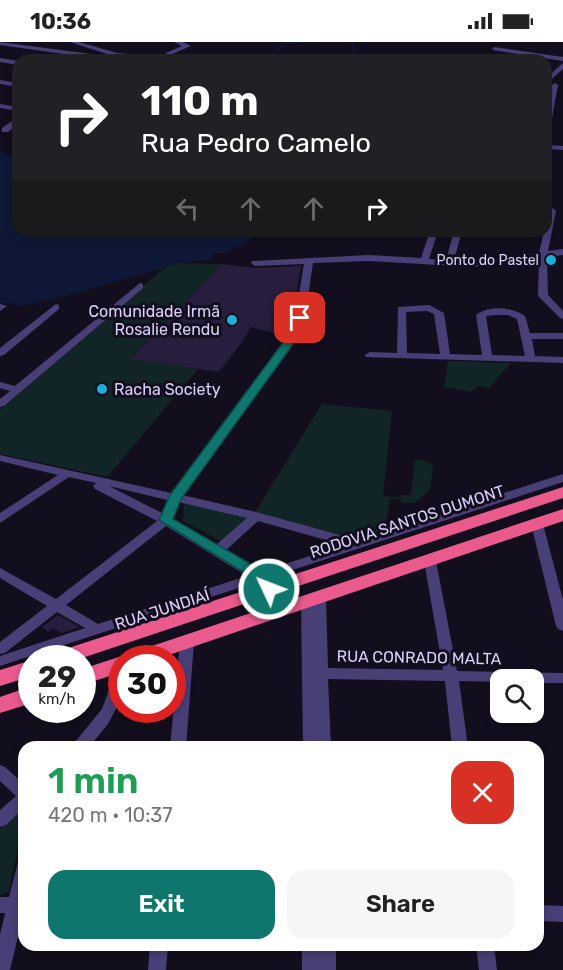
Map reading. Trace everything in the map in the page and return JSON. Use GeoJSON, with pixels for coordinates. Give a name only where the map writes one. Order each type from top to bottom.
{"type":"FeatureCollection","features":[{"type":"Feature","properties":{"kind":"highway","name":"RODOVIA SANTOS DUMONT"},"geometry":{"type":"LineString","coordinates":[[96,645],[265,583],[378,553],[563,492]]}},
{"type":"Feature","properties":{"kind":"highway"},"geometry":{"type":"LineString","coordinates":[[178,645],[563,515]]}},
{"type":"Feature","properties":{"kind":"highway"},"geometry":{"type":"LineString","coordinates":[[0,678],[18,672]]}},
{"type":"Feature","properties":{"kind":"highway"},"geometry":{"type":"LineString","coordinates":[[0,705],[18,699]]}},
{"type":"Feature","properties":{"kind":"street"},"geometry":{"type":"LineString","coordinates":[[73,42],[102,54]]}},
{"type":"Feature","properties":{"kind":"street"},"geometry":{"type":"LineString","coordinates":[[168,54],[188,46],[177,42]]}},
{"type":"Feature","properties":{"kind":"street"},"geometry":{"type":"LineString","coordinates":[[0,49],[11,43]]}},
{"type":"Feature","properties":{"kind":"street"},"geometry":{"type":"LineString","coordinates":[[0,44],[11,43],[84,54]]}},
{"type":"Feature","properties":{"kind":"street"},"geometry":{"type":"LineString","coordinates":[[494,49],[528,54]]}},
{"type":"Feature","properties":{"kind":"street"},"geometry":{"type":"LineString","coordinates":[[552,77],[563,66]]}},
{"type":"Feature","properties":{"kind":"street"},"geometry":{"type":"LineString","coordinates":[[552,102],[559,85]]}},
{"type":"Feature","properties":{"kind":"street"},"geometry":{"type":"LineString","coordinates":[[5,130],[12,125]]}},
{"type":"Feature","properties":{"kind":"street"},"geometry":{"type":"LineString","coordinates":[[424,262],[432,237]]}},
{"type":"Feature","properties":{"kind":"street"},"geometry":{"type":"LineString","coordinates":[[449,264],[456,237]]}},
{"type":"Feature","properties":{"kind":"street"},"geometry":{"type":"LineString","coordinates":[[546,237],[543,254],[543,296],[559,309],[563,316]]}},
{"type":"Feature","properties":{"kind":"street"},"geometry":{"type":"LineString","coordinates":[[255,263],[369,258],[449,264],[488,263],[563,252]]}},
{"type":"Feature","properties":{"kind":"street"},"geometry":{"type":"LineString","coordinates":[[0,649],[166,520],[174,498],[293,336],[300,318],[309,261]]}},
{"type":"Feature","properties":{"kind":"street"},"geometry":{"type":"LineString","coordinates":[[0,404],[140,286]]}},
{"type":"Feature","properties":{"kind":"street"},"geometry":{"type":"LineString","coordinates":[[0,353],[56,307]]}},
{"type":"Feature","properties":{"kind":"street"},"geometry":{"type":"LineString","coordinates":[[402,355],[400,310],[406,308],[433,309],[439,313],[444,356]]}},
{"type":"Feature","properties":{"kind":"street"},"geometry":{"type":"LineString","coordinates":[[487,358],[481,318],[483,314],[515,313],[523,321],[531,359]]}},
{"type":"Feature","properties":{"kind":"street"},"geometry":{"type":"LineString","coordinates":[[526,336],[563,336]]}},
{"type":"Feature","properties":{"kind":"street"},"geometry":{"type":"LineString","coordinates":[[370,355],[563,360]]}},
{"type":"Feature","properties":{"kind":"street"},"geometry":{"type":"LineString","coordinates":[[0,385],[16,389]]}},
{"type":"Feature","properties":{"kind":"street"},"geometry":{"type":"LineString","coordinates":[[0,458],[256,516],[359,545],[378,553]]}},
{"type":"Feature","properties":{"kind":"street"},"geometry":{"type":"LineString","coordinates":[[0,519],[68,473]]}},
{"type":"Feature","properties":{"kind":"street"},"geometry":{"type":"LineString","coordinates":[[82,477],[166,520],[218,550],[265,583]]}},
{"type":"Feature","properties":{"kind":"street","name":"RUA JUNDIAÍ"},"geometry":{"type":"LineString","coordinates":[[0,661],[98,630],[265,583],[359,545],[563,478]]}},
{"type":"Feature","properties":{"kind":"street"},"geometry":{"type":"LineString","coordinates":[[218,550],[256,516]]}},
{"type":"Feature","properties":{"kind":"street"},"geometry":{"type":"LineString","coordinates":[[537,524],[563,626]]}},
{"type":"Feature","properties":{"kind":"street"},"geometry":{"type":"LineString","coordinates":[[430,561],[451,676],[459,741]]}},
{"type":"Feature","properties":{"kind":"street","name":"RUA JUNDIAÍ"},"geometry":{"type":"LineString","coordinates":[[0,572],[58,604],[98,630]]}},
{"type":"Feature","properties":{"kind":"street"},"geometry":{"type":"LineString","coordinates":[[314,600],[316,673],[322,741]]}},
{"type":"Feature","properties":{"kind":"street"},"geometry":{"type":"LineString","coordinates":[[179,741],[187,642]]}},
{"type":"Feature","properties":{"kind":"street"},"geometry":{"type":"LineString","coordinates":[[310,741],[316,673]]}},
{"type":"Feature","properties":{"kind":"street","name":"RUA CONRADO MALTA"},"geometry":{"type":"LineString","coordinates":[[316,673],[563,678]]}},
{"type":"Feature","properties":{"kind":"street"},"geometry":{"type":"LineString","coordinates":[[85,741],[98,729],[108,714]]}},
{"type":"Feature","properties":{"kind":"street"},"geometry":{"type":"LineString","coordinates":[[0,771],[18,788]]}},
{"type":"Feature","properties":{"kind":"street"},"geometry":{"type":"LineString","coordinates":[[0,820],[18,804]]}},
{"type":"Feature","properties":{"kind":"street"},"geometry":{"type":"LineString","coordinates":[[1,970],[18,888]]}},
{"type":"Feature","properties":{"kind":"street"},"geometry":{"type":"LineString","coordinates":[[544,913],[563,914]]}},
{"type":"Feature","properties":{"kind":"street"},"geometry":{"type":"LineString","coordinates":[[157,970],[159,951]]}},
{"type":"Feature","properties":{"kind":"street"},"geometry":{"type":"LineString","coordinates":[[311,951],[311,970]]}},
{"type":"Feature","properties":{"kind":"street"},"geometry":{"type":"LineString","coordinates":[[327,951],[327,970]]}},
{"type":"Feature","properties":{"kind":"street"},"geometry":{"type":"LineString","coordinates":[[486,951],[488,970]]}},
{"type":"Feature","properties":{"kind":"green space","name":"Racha Society"},"geometry":{"type":"Polygon","coordinates":[[[170,263],[222,264],[131,358],[198,369],[107,477],[0,454],[0,410],[170,263]]]}},
{"type":"Feature","properties":{"kind":"green space"},"geometry":{"type":"Polygon","coordinates":[[[448,361],[511,363],[489,388],[479,386],[471,392],[444,387],[448,361]]]}},
{"type":"Feature","properties":{"kind":"green space"},"geometry":{"type":"Polygon","coordinates":[[[322,404],[392,411],[383,496],[400,498],[401,495],[411,495],[415,459],[424,460],[433,465],[430,490],[414,503],[401,503],[401,499],[390,499],[386,524],[390,528],[420,518],[421,509],[429,507],[423,519],[359,539],[254,514],[322,404]]]}},
{"type":"Feature","properties":{"kind":"green space"},"geometry":{"type":"Polygon","coordinates":[[[184,503],[249,519],[221,541],[183,521],[184,503]]]}},
{"type":"Feature","properties":{"kind":"green space"},"geometry":{"type":"Polygon","coordinates":[[[18,813],[18,848],[9,892],[0,895],[0,829],[18,813]]]}},
{"type":"Feature","properties":{"kind":"water"},"geometry":{"type":"Polygon","coordinates":[[[0,151],[12,156],[12,237],[253,237],[242,247],[234,247],[225,254],[213,253],[212,259],[181,263],[51,300],[19,306],[12,303],[0,303],[0,151]]]}},
{"type":"Feature","properties":{"kind":"building","name":"Comunidade Irmã Rosalie Rendu"},"geometry":{"type":"Polygon","coordinates":[[[222,264],[255,268],[301,266],[293,317],[285,336],[251,327],[219,372],[131,359],[222,264]]]}},
{"type":"Feature","properties":{"kind":"building"},"geometry":{"type":"Polygon","coordinates":[[[58,615],[80,627],[62,633],[53,628],[48,632],[42,627],[58,615]]]}},
{"type":"Feature","properties":{"kind":"waterway"},"geometry":{"type":"LineString","coordinates":[[274,54],[284,43],[308,42]]}},
{"type":"Feature","properties":{"kind":"waterway"},"geometry":{"type":"LineString","coordinates":[[352,42],[352,54]]}},
{"type":"Feature","properties":{"kind":"place","name":"Ponto do Pastel"},"geometry":{"type":"Point","coordinates":[551,260]}},
{"type":"Feature","properties":{"kind":"place","name":"Comunidade Irmã Rosalie Rendu"},"geometry":{"type":"Point","coordinates":[232,320]}},
{"type":"Feature","properties":{"kind":"place","name":"Racha Society"},"geometry":{"type":"Point","coordinates":[102,389]}},
{"type":"Feature","properties":{"kind":"route"},"geometry":{"type":"LineString","coordinates":[[269,589],[261,577],[166,520],[174,498],[293,336],[300,318]]}}]}
